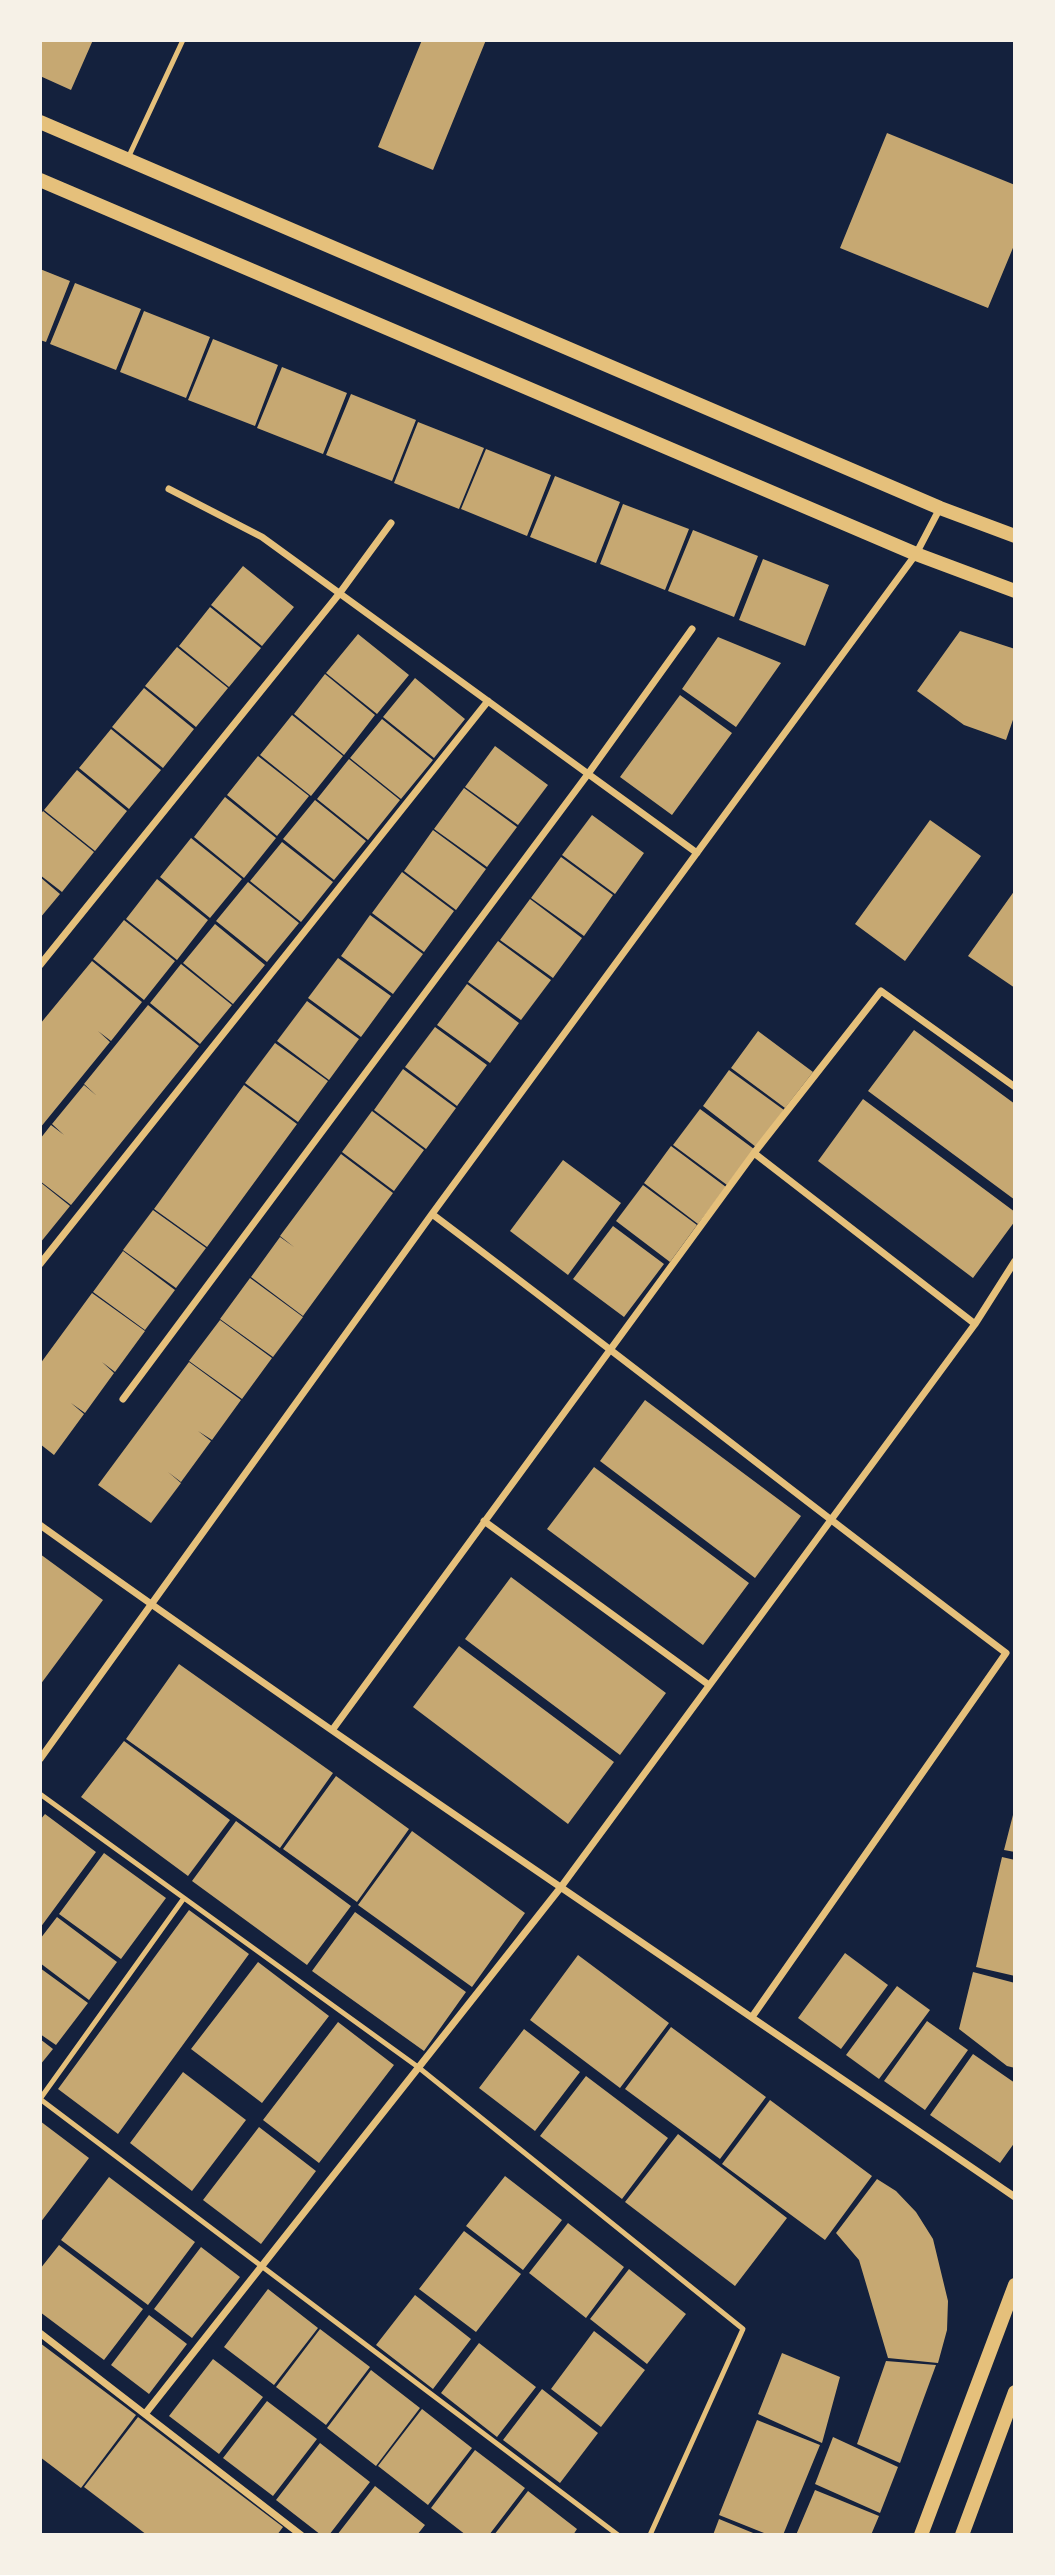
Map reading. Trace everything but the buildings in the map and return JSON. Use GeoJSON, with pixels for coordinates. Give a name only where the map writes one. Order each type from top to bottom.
{"type":"FeatureCollection","features":[{"type":"Feature","properties":{"kind":"main road"},"geometry":{"type":"LineString","coordinates":[[40,122],[940,508],[1015,536]]}},
{"type":"Feature","properties":{"kind":"main road"},"geometry":{"type":"LineString","coordinates":[[40,180],[916,554],[1015,591]]}},
{"type":"Feature","properties":{"kind":"main road"},"geometry":{"type":"LineString","coordinates":[[921,2535],[1015,2285]]}},
{"type":"Feature","properties":{"kind":"main road"},"geometry":{"type":"LineString","coordinates":[[962,2535],[1015,2392]]}},
{"type":"Feature","properties":{"kind":"street"},"geometry":{"type":"LineString","coordinates":[[169,489],[262,537],[697,853]]}},
{"type":"Feature","properties":{"kind":"street"},"geometry":{"type":"LineString","coordinates":[[40,1759],[432,1214],[916,554],[940,508]]}},
{"type":"Feature","properties":{"kind":"street"},"geometry":{"type":"LineString","coordinates":[[40,965],[339,593],[391,523]]}},
{"type":"Feature","properties":{"kind":"street"},"geometry":{"type":"LineString","coordinates":[[123,1399],[588,774],[692,629]]}},
{"type":"Feature","properties":{"kind":"street"},"geometry":{"type":"LineString","coordinates":[[40,1264],[488,701]]}},
{"type":"Feature","properties":{"kind":"street"},"geometry":{"type":"LineString","coordinates":[[332,1729],[754,1153],[881,991],[1015,1087]]}},
{"type":"Feature","properties":{"kind":"street"},"geometry":{"type":"LineString","coordinates":[[754,1153],[975,1324]]}},
{"type":"Feature","properties":{"kind":"street"},"geometry":{"type":"LineString","coordinates":[[432,1214],[611,1348],[830,1521],[1006,1653],[752,2017]]}},
{"type":"Feature","properties":{"kind":"street"},"geometry":{"type":"LineString","coordinates":[[145,2414],[561,1887],[975,1324],[1015,1261]]}},
{"type":"Feature","properties":{"kind":"street"},"geometry":{"type":"LineString","coordinates":[[484,1521],[709,1685]]}},
{"type":"Feature","properties":{"kind":"street"},"geometry":{"type":"LineString","coordinates":[[40,1525],[151,1605],[1015,2197]]}},
{"type":"Feature","properties":{"kind":"street"},"geometry":{"type":"LineString","coordinates":[[40,2333],[301,2535]]}},
{"type":"Feature","properties":{"kind":"lane"},"geometry":{"type":"LineString","coordinates":[[127,159],[183,40]]}},
{"type":"Feature","properties":{"kind":"lane"},"geometry":{"type":"LineString","coordinates":[[40,1794],[418,2067],[743,2329],[650,2535]]}},
{"type":"Feature","properties":{"kind":"lane"},"geometry":{"type":"LineString","coordinates":[[184,1898],[40,2099],[618,2535]]}}]}
